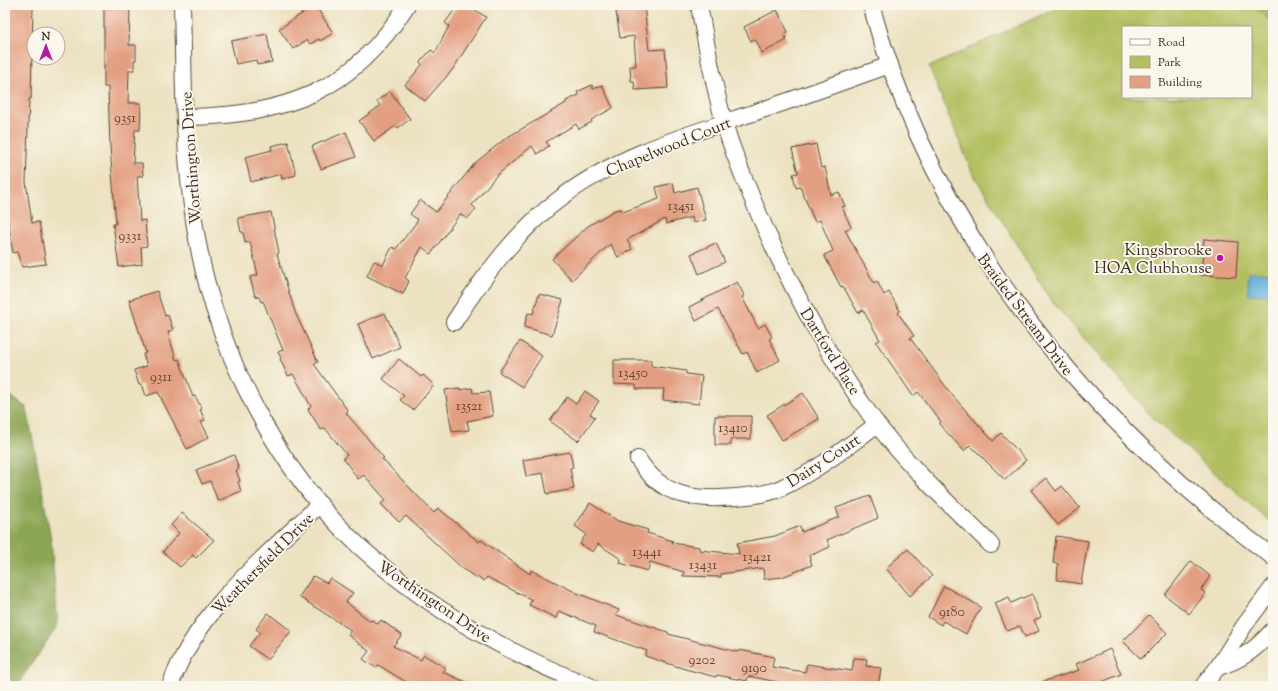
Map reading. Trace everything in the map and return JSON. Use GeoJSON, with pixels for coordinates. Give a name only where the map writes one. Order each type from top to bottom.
{"type":"FeatureCollection","features":[{"type":"Feature","properties":{"kind":"street","name":"Worthington Drive"},"geometry":{"type":"LineString","coordinates":[[182,5],[187,167],[194,222],[204,274],[224,341],[242,382],[273,436],[293,468],[320,504],[340,527],[374,559],[419,594],[456,619],[505,648],[556,673],[590,686]]}},
{"type":"Feature","properties":{"kind":"street"},"geometry":{"type":"LineString","coordinates":[[185,117],[220,116],[248,113],[282,105],[309,96],[325,88],[355,68],[380,44],[407,5]]}},
{"type":"Feature","properties":{"kind":"street","name":"Dartford Place"},"geometry":{"type":"LineString","coordinates":[[699,5],[709,64],[724,123],[738,163],[769,239],[796,294],[827,347],[877,424],[928,483],[991,545]]}},
{"type":"Feature","properties":{"kind":"street","name":"Braided Stream Drive"},"geometry":{"type":"LineString","coordinates":[[871,5],[908,114],[930,162],[961,221],[992,272],[1064,366],[1113,420],[1151,458],[1202,503],[1273,557]]}},
{"type":"Feature","properties":{"kind":"street","name":"Chapelwood Court"},"geometry":{"type":"LineString","coordinates":[[454,322],[477,288],[508,247],[534,220],[562,197],[599,173],[625,160],[683,137],[890,64]]}},
{"type":"Feature","properties":{"kind":"street","name":"Dairy Court"},"geometry":{"type":"LineString","coordinates":[[638,459],[647,474],[659,484],[675,493],[693,498],[717,499],[748,496],[779,489],[809,473],[844,450],[877,424]]}},
{"type":"Feature","properties":{"kind":"street","name":"Weathersfield Drive"},"geometry":{"type":"LineString","coordinates":[[170,686],[188,647],[208,617],[231,590],[320,504]]}},
{"type":"Feature","properties":{"kind":"street"},"geometry":{"type":"LineString","coordinates":[[1203,686],[1218,668],[1244,626],[1273,587]]}},
{"type":"Feature","properties":{"kind":"street"},"geometry":{"type":"LineString","coordinates":[[1218,668],[1247,655],[1259,646],[1273,630]]}},
{"type":"Feature","properties":{"kind":"green space"},"geometry":{"type":"Polygon","coordinates":[[[1063,5],[1254,5],[1273,24],[1273,516],[1269,521],[1152,417],[1050,299],[972,172],[929,67],[1063,5]]]}},
{"type":"Feature","properties":{"kind":"green space"},"geometry":{"type":"Polygon","coordinates":[[[1254,5],[1273,5],[1273,24],[1254,5]]]}},
{"type":"Feature","properties":{"kind":"green space"},"geometry":{"type":"Polygon","coordinates":[[[5,392],[27,408],[51,539],[58,625],[22,678],[20,686],[5,686],[5,392]]]}},
{"type":"Feature","properties":{"kind":"water"},"geometry":{"type":"Polygon","coordinates":[[[1248,272],[1273,272],[1273,295],[1248,294],[1248,272]]]}},
{"type":"Feature","properties":{"kind":"building"},"geometry":{"type":"Polygon","coordinates":[[[9,5],[33,5],[33,26],[26,26],[26,66],[32,66],[26,182],[32,223],[39,222],[46,264],[22,267],[17,252],[13,253],[7,214],[5,214],[5,68],[9,41],[5,41],[5,12],[9,12],[9,5]]]}},
{"type":"Feature","properties":{"kind":"building"},"geometry":{"type":"Polygon","coordinates":[[[104,5],[130,5],[129,45],[136,45],[136,60],[134,60],[134,70],[129,70],[128,103],[141,103],[140,130],[135,130],[133,163],[142,163],[143,176],[137,176],[140,221],[145,220],[147,246],[141,247],[142,264],[119,267],[113,224],[116,224],[110,146],[108,87],[104,87],[104,5]]]}},
{"type":"Feature","properties":{"kind":"building"},"geometry":{"type":"Polygon","coordinates":[[[315,5],[333,33],[320,41],[319,39],[310,44],[307,40],[293,49],[279,29],[315,5]]]}},
{"type":"Feature","properties":{"kind":"building"},"geometry":{"type":"Polygon","coordinates":[[[458,5],[467,5],[486,17],[453,69],[425,101],[405,85],[422,65],[420,62],[431,50],[435,53],[449,26],[445,23],[458,5]]]}},
{"type":"Feature","properties":{"kind":"building"},"geometry":{"type":"Polygon","coordinates":[[[615,5],[644,5],[649,50],[665,49],[668,88],[635,90],[634,81],[631,81],[630,66],[636,66],[634,36],[620,38],[615,5]]]}},
{"type":"Feature","properties":{"kind":"building"},"geometry":{"type":"Polygon","coordinates":[[[777,10],[788,32],[784,34],[787,40],[762,53],[755,39],[751,41],[744,27],[777,10]]]}},
{"type":"Feature","properties":{"kind":"building"},"geometry":{"type":"Polygon","coordinates":[[[267,34],[272,62],[257,65],[256,60],[236,64],[231,41],[267,34]]]}},
{"type":"Feature","properties":{"kind":"building"},"geometry":{"type":"Polygon","coordinates":[[[592,85],[593,89],[602,85],[613,108],[591,120],[592,122],[579,129],[576,124],[546,142],[549,146],[537,154],[532,146],[496,176],[472,205],[476,209],[467,219],[460,214],[431,254],[422,247],[405,278],[409,281],[403,294],[367,276],[374,261],[383,265],[392,247],[396,249],[418,220],[410,214],[420,200],[436,212],[475,163],[506,138],[566,103],[566,101],[579,95],[577,92],[592,85]]]}},
{"type":"Feature","properties":{"kind":"building"},"geometry":{"type":"Polygon","coordinates":[[[390,91],[410,119],[398,128],[396,126],[374,141],[359,121],[380,106],[377,101],[390,91]]]}},
{"type":"Feature","properties":{"kind":"building"},"geometry":{"type":"Polygon","coordinates":[[[346,132],[356,157],[321,169],[312,146],[346,132]]]}},
{"type":"Feature","properties":{"kind":"building"},"geometry":{"type":"Polygon","coordinates":[[[288,142],[296,175],[282,179],[281,174],[251,182],[245,157],[272,150],[271,146],[288,142]]]}},
{"type":"Feature","properties":{"kind":"building"},"geometry":{"type":"Polygon","coordinates":[[[816,144],[821,168],[825,167],[831,195],[839,192],[845,206],[842,207],[851,227],[845,230],[874,283],[877,281],[884,295],[889,292],[900,311],[898,313],[914,336],[910,338],[952,395],[993,441],[1001,433],[1026,460],[1005,480],[970,445],[964,451],[939,424],[941,422],[918,392],[913,396],[876,342],[880,340],[863,310],[858,313],[843,286],[841,287],[824,255],[833,251],[820,220],[815,222],[800,187],[796,188],[793,174],[798,173],[792,149],[816,144]]]}},
{"type":"Feature","properties":{"kind":"building"},"geometry":{"type":"Polygon","coordinates":[[[673,183],[675,193],[697,187],[706,220],[693,223],[692,217],[666,224],[665,219],[627,240],[632,249],[618,257],[610,244],[572,280],[552,259],[588,226],[615,210],[621,209],[623,212],[659,199],[656,187],[673,183]]]}},
{"type":"Feature","properties":{"kind":"building"},"geometry":{"type":"Polygon","coordinates":[[[271,212],[279,253],[277,254],[295,312],[318,362],[314,364],[348,411],[346,413],[384,458],[382,459],[434,513],[438,508],[479,542],[481,540],[530,574],[531,570],[577,593],[619,610],[616,615],[668,632],[668,634],[738,652],[739,650],[774,657],[772,667],[805,672],[807,664],[852,671],[854,658],[867,659],[866,666],[881,668],[878,686],[786,686],[787,684],[748,676],[747,681],[717,675],[716,677],[645,656],[647,651],[594,632],[596,626],[559,611],[556,618],[529,605],[532,600],[487,577],[484,581],[477,576],[476,578],[462,568],[406,516],[399,522],[381,504],[386,500],[364,475],[358,479],[343,458],[347,455],[325,428],[321,430],[308,409],[311,406],[293,374],[288,376],[280,359],[281,358],[278,352],[283,350],[263,301],[261,302],[259,297],[255,296],[250,277],[258,275],[250,242],[245,243],[238,218],[271,212]]]}},
{"type":"Feature","properties":{"kind":"building","name":"Kingsbrooke HOA Clubhouse"},"geometry":{"type":"Polygon","coordinates":[[[1204,239],[1238,242],[1236,277],[1201,275],[1204,239]]]}},
{"type":"Feature","properties":{"kind":"building"},"geometry":{"type":"Polygon","coordinates":[[[716,243],[725,262],[699,274],[691,254],[716,243]]]}},
{"type":"Feature","properties":{"kind":"building"},"geometry":{"type":"Polygon","coordinates":[[[737,282],[744,295],[742,297],[758,328],[765,324],[772,337],[769,339],[780,360],[757,373],[747,352],[743,354],[718,309],[696,321],[689,307],[737,282]]]}},
{"type":"Feature","properties":{"kind":"building"},"geometry":{"type":"Polygon","coordinates":[[[157,291],[165,316],[168,315],[173,330],[168,332],[176,360],[179,359],[193,397],[195,396],[202,409],[200,410],[205,420],[201,422],[209,437],[187,449],[158,392],[146,396],[142,384],[139,385],[134,370],[147,366],[143,354],[146,353],[129,300],[157,291]]]}},
{"type":"Feature","properties":{"kind":"building"},"geometry":{"type":"Polygon","coordinates":[[[539,294],[563,300],[552,335],[524,327],[528,313],[533,314],[539,294]]]}},
{"type":"Feature","properties":{"kind":"building"},"geometry":{"type":"Polygon","coordinates":[[[385,313],[400,347],[373,359],[358,324],[385,313]]]}},
{"type":"Feature","properties":{"kind":"building"},"geometry":{"type":"Polygon","coordinates":[[[520,341],[542,356],[522,387],[499,372],[520,341]]]}},
{"type":"Feature","properties":{"kind":"building"},"geometry":{"type":"Polygon","coordinates":[[[399,359],[421,377],[423,375],[434,385],[413,410],[400,400],[404,396],[383,379],[399,359]]]}},
{"type":"Feature","properties":{"kind":"building"},"geometry":{"type":"Polygon","coordinates":[[[614,360],[651,360],[651,366],[686,371],[686,374],[702,376],[699,404],[663,400],[664,389],[636,389],[636,385],[614,384],[614,360]]]}},
{"type":"Feature","properties":{"kind":"building"},"geometry":{"type":"Polygon","coordinates":[[[460,388],[460,390],[472,388],[473,393],[489,392],[493,416],[467,421],[469,430],[452,432],[445,390],[460,388]]]}},
{"type":"Feature","properties":{"kind":"building"},"geometry":{"type":"Polygon","coordinates":[[[585,391],[599,401],[590,414],[595,417],[578,441],[550,421],[567,397],[576,404],[585,391]]]}},
{"type":"Feature","properties":{"kind":"building"},"geometry":{"type":"Polygon","coordinates":[[[803,393],[819,419],[782,440],[767,415],[803,393]]]}},
{"type":"Feature","properties":{"kind":"building"},"geometry":{"type":"Polygon","coordinates":[[[715,416],[751,416],[751,439],[731,439],[731,445],[715,445],[715,416]]]}},
{"type":"Feature","properties":{"kind":"building"},"geometry":{"type":"Polygon","coordinates":[[[570,452],[573,467],[570,468],[574,489],[547,494],[543,473],[526,476],[523,460],[570,452]]]}},
{"type":"Feature","properties":{"kind":"building"},"geometry":{"type":"Polygon","coordinates":[[[234,455],[239,469],[236,470],[240,481],[238,482],[241,491],[218,501],[210,481],[202,484],[196,470],[234,455]]]}},
{"type":"Feature","properties":{"kind":"building"},"geometry":{"type":"Polygon","coordinates":[[[1046,478],[1056,491],[1062,486],[1080,508],[1058,525],[1031,490],[1046,478]]]}},
{"type":"Feature","properties":{"kind":"building"},"geometry":{"type":"Polygon","coordinates":[[[870,496],[878,518],[827,540],[830,547],[809,556],[812,565],[782,577],[764,579],[763,568],[721,574],[721,577],[683,576],[684,572],[650,562],[648,571],[620,563],[621,559],[598,544],[593,552],[580,544],[586,534],[575,526],[590,503],[618,521],[648,530],[647,533],[673,541],[672,543],[699,547],[699,550],[739,554],[737,543],[775,536],[800,526],[802,532],[839,517],[836,508],[870,496]]]}},
{"type":"Feature","properties":{"kind":"building"},"geometry":{"type":"Polygon","coordinates":[[[182,513],[214,540],[196,558],[193,555],[180,567],[163,552],[179,533],[171,525],[182,513]]]}},
{"type":"Feature","properties":{"kind":"building"},"geometry":{"type":"Polygon","coordinates":[[[1056,536],[1088,541],[1081,584],[1057,580],[1058,564],[1053,563],[1056,536]]]}},
{"type":"Feature","properties":{"kind":"building"},"geometry":{"type":"Polygon","coordinates":[[[908,549],[932,576],[910,596],[886,568],[908,549]]]}},
{"type":"Feature","properties":{"kind":"building"},"geometry":{"type":"Polygon","coordinates":[[[1191,561],[1210,576],[1201,590],[1206,593],[1189,614],[1165,595],[1191,561]]]}},
{"type":"Feature","properties":{"kind":"building"},"geometry":{"type":"Polygon","coordinates":[[[313,576],[327,583],[330,578],[353,593],[346,602],[370,621],[372,620],[378,624],[381,620],[402,635],[393,646],[421,660],[424,655],[446,668],[443,672],[475,686],[413,686],[378,665],[376,668],[363,659],[369,651],[348,635],[351,630],[299,597],[313,576]]]}},
{"type":"Feature","properties":{"kind":"building"},"geometry":{"type":"Polygon","coordinates":[[[944,586],[981,607],[966,634],[943,621],[941,625],[928,617],[944,586]]]}},
{"type":"Feature","properties":{"kind":"building"},"geometry":{"type":"Polygon","coordinates":[[[1032,594],[1041,617],[1034,620],[1039,631],[1025,637],[1020,626],[1007,631],[995,603],[1009,597],[1011,603],[1032,594]]]}},
{"type":"Feature","properties":{"kind":"building"},"geometry":{"type":"Polygon","coordinates":[[[268,613],[291,631],[268,660],[249,646],[260,632],[256,629],[268,613]]]}},
{"type":"Feature","properties":{"kind":"building"},"geometry":{"type":"Polygon","coordinates":[[[1149,615],[1167,633],[1141,659],[1123,641],[1149,615]]]}},
{"type":"Feature","properties":{"kind":"building"},"geometry":{"type":"Polygon","coordinates":[[[1110,649],[1121,674],[1092,686],[1040,686],[1039,683],[1079,670],[1076,664],[1110,649]]]}},
{"type":"Feature","properties":{"kind":"place","name":"Kingsbrooke HOA Clubhouse"},"geometry":{"type":"Point","coordinates":[1220,258]}}]}
